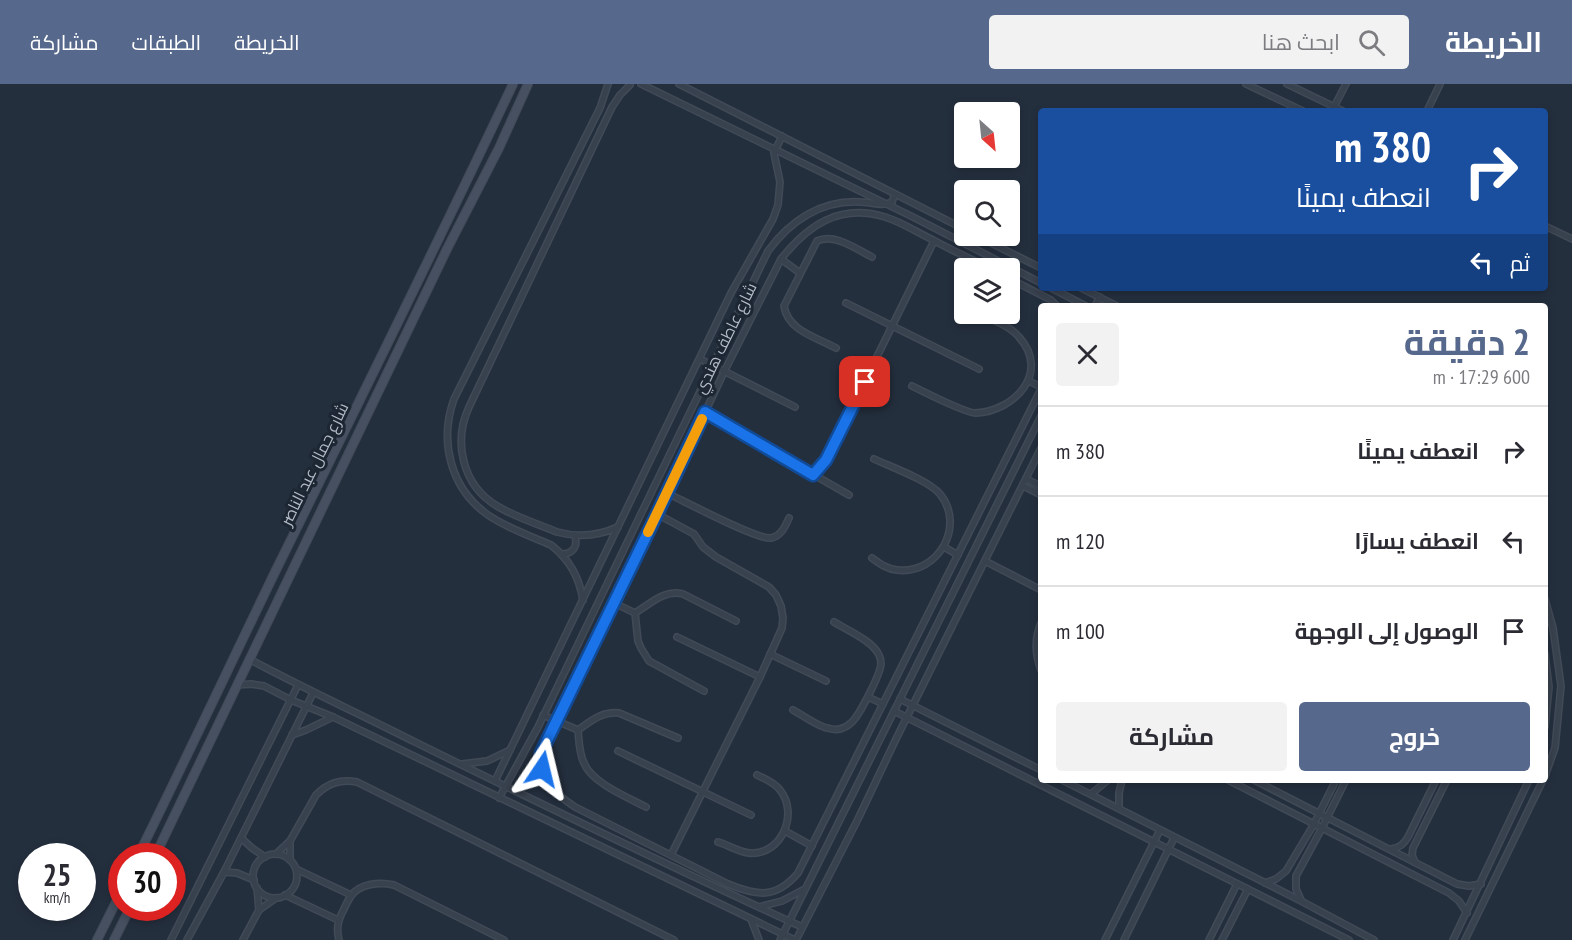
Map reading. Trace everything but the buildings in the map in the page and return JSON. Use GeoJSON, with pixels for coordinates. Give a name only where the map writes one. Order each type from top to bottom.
{"type":"FeatureCollection","features":[{"type":"Feature","properties":{"kind":"main road","name":"شارع جمال عبد الناصر"},"geometry":{"type":"LineString","coordinates":[[144,843],[513,84]]}},
{"type":"Feature","properties":{"kind":"main road","name":"شارع جمال عبد الناصر"},"geometry":{"type":"LineString","coordinates":[[161,843],[528,84]]}},
{"type":"Feature","properties":{"kind":"main road"},"geometry":{"type":"LineString","coordinates":[[436,244],[440,251],[447,249]]}},
{"type":"Feature","properties":{"kind":"main road"},"geometry":{"type":"LineString","coordinates":[[425,269],[431,268],[435,271],[435,275]]}},
{"type":"Feature","properties":{"kind":"main road"},"geometry":{"type":"LineString","coordinates":[[97,940],[108,918]]}},
{"type":"Feature","properties":{"kind":"main road"},"geometry":{"type":"LineString","coordinates":[[114,940],[124,921]]}},
{"type":"Feature","properties":{"kind":"street"},"geometry":{"type":"LineString","coordinates":[[583,601],[578,579],[562,554],[551,545],[490,516],[469,497],[458,482],[451,464],[447,446],[447,426],[454,399],[604,101],[608,84]]}},
{"type":"Feature","properties":{"kind":"street"},"geometry":{"type":"LineString","coordinates":[[621,84],[632,84]]}},
{"type":"Feature","properties":{"kind":"street"},"geometry":{"type":"LineString","coordinates":[[618,527],[593,536],[575,536],[557,532],[505,510],[483,495],[472,482],[461,449],[461,432],[468,407],[612,107],[620,95],[632,84]]}},
{"type":"Feature","properties":{"kind":"street"},"geometry":{"type":"LineString","coordinates":[[641,84],[1038,281]]}},
{"type":"Feature","properties":{"kind":"street"},"geometry":{"type":"LineString","coordinates":[[679,84],[954,224]]}},
{"type":"Feature","properties":{"kind":"street"},"geometry":{"type":"LineString","coordinates":[[1246,84],[1297,108]]}},
{"type":"Feature","properties":{"kind":"street"},"geometry":{"type":"LineString","coordinates":[[1287,84],[1334,107],[1346,84]]}},
{"type":"Feature","properties":{"kind":"street"},"geometry":{"type":"LineString","coordinates":[[1428,108],[1440,84]]}},
{"type":"Feature","properties":{"kind":"street"},"geometry":{"type":"LineString","coordinates":[[775,149],[782,136]]}},
{"type":"Feature","properties":{"kind":"street","name":"شارع عاطف هندي"},"geometry":{"type":"LineString","coordinates":[[495,781],[731,293],[776,212],[780,190],[779,174],[774,158],[775,149]]}},
{"type":"Feature","properties":{"kind":"street"},"geometry":{"type":"LineString","coordinates":[[887,205],[892,202],[895,194]]}},
{"type":"Feature","properties":{"kind":"street","name":"شارع عاطف هندي"},"geometry":{"type":"LineString","coordinates":[[499,798],[543,715],[763,260],[774,243],[805,215],[832,203],[851,201],[887,205]]}},
{"type":"Feature","properties":{"kind":"street"},"geometry":{"type":"LineString","coordinates":[[968,258],[885,217],[866,213],[846,213],[826,220],[806,231],[781,259],[725,370],[541,753],[540,760],[545,777],[554,791],[575,807],[737,888],[762,894],[778,890],[790,883],[812,846],[1038,394]]}},
{"type":"Feature","properties":{"kind":"street"},"geometry":{"type":"LineString","coordinates":[[1548,227],[1572,239]]}},
{"type":"Feature","properties":{"kind":"street"},"geometry":{"type":"LineString","coordinates":[[837,348],[797,328],[785,314],[784,306],[817,241],[823,238],[837,240],[872,256]]}},
{"type":"Feature","properties":{"kind":"street"},"geometry":{"type":"LineString","coordinates":[[813,475],[826,460],[934,241]]}},
{"type":"Feature","properties":{"kind":"street"},"geometry":{"type":"LineString","coordinates":[[997,246],[1038,266]]}},
{"type":"Feature","properties":{"kind":"street"},"geometry":{"type":"LineString","coordinates":[[781,259],[800,273]]}},
{"type":"Feature","properties":{"kind":"street"},"geometry":{"type":"LineString","coordinates":[[1020,284],[1054,303]]}},
{"type":"Feature","properties":{"kind":"street"},"geometry":{"type":"LineString","coordinates":[[1057,291],[1080,303]]}},
{"type":"Feature","properties":{"kind":"street"},"geometry":{"type":"LineString","coordinates":[[1087,291],[1108,303]]}},
{"type":"Feature","properties":{"kind":"street"},"geometry":{"type":"LineString","coordinates":[[1097,303],[1100,297]]}},
{"type":"Feature","properties":{"kind":"street"},"geometry":{"type":"LineString","coordinates":[[846,303],[979,369]]}},
{"type":"Feature","properties":{"kind":"street"},"geometry":{"type":"LineString","coordinates":[[912,386],[973,414],[999,408],[1011,402],[1029,381],[1030,358],[1020,338],[1012,330],[1000,324]]}},
{"type":"Feature","properties":{"kind":"street"},"geometry":{"type":"LineString","coordinates":[[700,358],[795,407]]}},
{"type":"Feature","properties":{"kind":"street"},"geometry":{"type":"LineString","coordinates":[[1029,381],[1038,386]]}},
{"type":"Feature","properties":{"kind":"street"},"geometry":{"type":"LineString","coordinates":[[705,412],[849,495]]}},
{"type":"Feature","properties":{"kind":"street"},"geometry":{"type":"LineString","coordinates":[[781,937],[1038,422]]}},
{"type":"Feature","properties":{"kind":"street"},"geometry":{"type":"LineString","coordinates":[[238,685],[264,686],[333,717],[751,919],[781,937],[795,940],[858,819],[906,717],[1038,454]]}},
{"type":"Feature","properties":{"kind":"street"},"geometry":{"type":"LineString","coordinates":[[872,558],[883,566],[896,570],[910,570],[923,566],[944,548],[950,526],[946,504],[932,486],[874,459]]}},
{"type":"Feature","properties":{"kind":"street"},"geometry":{"type":"LineString","coordinates":[[1026,478],[1038,484]]}},
{"type":"Feature","properties":{"kind":"street"},"geometry":{"type":"LineString","coordinates":[[1023,486],[1038,494]]}},
{"type":"Feature","properties":{"kind":"street"},"geometry":{"type":"LineString","coordinates":[[667,493],[765,538],[774,537],[782,532],[789,518]]}},
{"type":"Feature","properties":{"kind":"street"},"geometry":{"type":"LineString","coordinates":[[657,514],[694,534],[703,547],[716,557],[770,587],[781,606],[783,618],[782,628],[760,677],[670,855]]}},
{"type":"Feature","properties":{"kind":"street"},"geometry":{"type":"LineString","coordinates":[[562,554],[568,554],[574,549],[575,536]]}},
{"type":"Feature","properties":{"kind":"street"},"geometry":{"type":"LineString","coordinates":[[944,548],[958,555]]}},
{"type":"Feature","properties":{"kind":"street"},"geometry":{"type":"LineString","coordinates":[[985,561],[1038,588]]}},
{"type":"Feature","properties":{"kind":"street"},"geometry":{"type":"LineString","coordinates":[[635,613],[663,596],[676,592],[736,621]]}},
{"type":"Feature","properties":{"kind":"street"},"geometry":{"type":"LineString","coordinates":[[614,603],[635,613]]}},
{"type":"Feature","properties":{"kind":"street"},"geometry":{"type":"LineString","coordinates":[[1548,610],[1553,628],[1561,686],[1555,748],[1548,768]]}},
{"type":"Feature","properties":{"kind":"street"},"geometry":{"type":"LineString","coordinates":[[635,613],[638,641],[649,661],[704,691]]}},
{"type":"Feature","properties":{"kind":"street"},"geometry":{"type":"LineString","coordinates":[[793,710],[824,727],[839,729],[853,721],[868,697],[881,665],[878,653],[870,644],[834,622]]}},
{"type":"Feature","properties":{"kind":"street"},"geometry":{"type":"LineString","coordinates":[[1038,629],[1036,644],[1038,661]]}},
{"type":"Feature","properties":{"kind":"street"},"geometry":{"type":"LineString","coordinates":[[677,637],[760,677]]}},
{"type":"Feature","properties":{"kind":"street"},"geometry":{"type":"LineString","coordinates":[[770,654],[826,681]]}},
{"type":"Feature","properties":{"kind":"street"},"geometry":{"type":"LineString","coordinates":[[251,660],[313,693],[666,865],[802,927]]}},
{"type":"Feature","properties":{"kind":"street"},"geometry":{"type":"LineString","coordinates":[[1548,679],[1548,697]]}},
{"type":"Feature","properties":{"kind":"street"},"geometry":{"type":"LineString","coordinates":[[171,940],[298,685]]}},
{"type":"Feature","properties":{"kind":"street"},"geometry":{"type":"LineString","coordinates":[[187,940],[224,872],[313,693]]}},
{"type":"Feature","properties":{"kind":"street"},"geometry":{"type":"LineString","coordinates":[[868,697],[883,704]]}},
{"type":"Feature","properties":{"kind":"street"},"geometry":{"type":"LineString","coordinates":[[900,699],[1038,768]]}},
{"type":"Feature","properties":{"kind":"street"},"geometry":{"type":"LineString","coordinates":[[894,711],[1349,940]]}},
{"type":"Feature","properties":{"kind":"street"},"geometry":{"type":"LineString","coordinates":[[578,730],[604,714],[612,712],[678,738]]}},
{"type":"Feature","properties":{"kind":"street"},"geometry":{"type":"LineString","coordinates":[[543,715],[578,730]]}},
{"type":"Feature","properties":{"kind":"street"},"geometry":{"type":"LineString","coordinates":[[292,735],[333,717]]}},
{"type":"Feature","properties":{"kind":"street"},"geometry":{"type":"LineString","coordinates":[[578,730],[580,752],[588,771],[595,778],[646,807]]}},
{"type":"Feature","properties":{"kind":"street"},"geometry":{"type":"LineString","coordinates":[[460,764],[478,764],[511,749]]}},
{"type":"Feature","properties":{"kind":"street"},"geometry":{"type":"LineString","coordinates":[[618,751],[751,815]]}},
{"type":"Feature","properties":{"kind":"street"},"geometry":{"type":"LineString","coordinates":[[504,763],[506,769],[514,769]]}},
{"type":"Feature","properties":{"kind":"street"},"geometry":{"type":"LineString","coordinates":[[718,842],[748,853],[757,852],[773,845],[785,831],[789,809],[786,799],[772,782],[757,775]]}},
{"type":"Feature","properties":{"kind":"street"},"geometry":{"type":"LineString","coordinates":[[259,910],[254,879],[256,866],[265,857],[276,854],[290,841],[321,790],[335,782],[357,782],[674,940]]}},
{"type":"Feature","properties":{"kind":"street"},"geometry":{"type":"LineString","coordinates":[[1068,783],[1374,940]]}},
{"type":"Feature","properties":{"kind":"street"},"geometry":{"type":"LineString","coordinates":[[1091,794],[1104,783]]}},
{"type":"Feature","properties":{"kind":"street"},"geometry":{"type":"LineString","coordinates":[[1119,808],[1121,783]]}},
{"type":"Feature","properties":{"kind":"street"},"geometry":{"type":"LineString","coordinates":[[1234,783],[1449,893],[1459,901],[1467,913]]}},
{"type":"Feature","properties":{"kind":"street"},"geometry":{"type":"LineString","coordinates":[[1260,783],[1457,884],[1469,886],[1480,884]]}},
{"type":"Feature","properties":{"kind":"street"},"geometry":{"type":"LineString","coordinates":[[1265,883],[1276,879],[1286,871],[1314,824],[1334,783]]}},
{"type":"Feature","properties":{"kind":"street"},"geometry":{"type":"LineString","coordinates":[[1301,901],[1296,889],[1296,876],[1344,783]]}},
{"type":"Feature","properties":{"kind":"street"},"geometry":{"type":"LineString","coordinates":[[1391,849],[1398,848],[1408,837],[1435,783]]}},
{"type":"Feature","properties":{"kind":"street"},"geometry":{"type":"LineString","coordinates":[[1414,862],[1413,848],[1446,783]]}},
{"type":"Feature","properties":{"kind":"street"},"geometry":{"type":"LineString","coordinates":[[1453,940],[1528,783]]}},
{"type":"Feature","properties":{"kind":"street"},"geometry":{"type":"LineString","coordinates":[[1465,940],[1542,783]]}},
{"type":"Feature","properties":{"kind":"street"},"geometry":{"type":"LineString","coordinates":[[1105,940],[1160,830]]}},
{"type":"Feature","properties":{"kind":"street"},"geometry":{"type":"LineString","coordinates":[[785,831],[812,846]]}},
{"type":"Feature","properties":{"kind":"street"},"geometry":{"type":"LineString","coordinates":[[1124,940],[1174,837]]}},
{"type":"Feature","properties":{"kind":"street"},"geometry":{"type":"LineString","coordinates":[[241,838],[265,857]]}},
{"type":"Feature","properties":{"kind":"street"},"geometry":{"type":"LineString","coordinates":[[290,841],[290,860]]}},
{"type":"Feature","properties":{"kind":"street"},"geometry":{"type":"LineString","coordinates":[[243,940],[259,910],[291,891],[295,884],[296,869],[286,857],[276,854]]}},
{"type":"Feature","properties":{"kind":"street"},"geometry":{"type":"LineString","coordinates":[[296,869],[351,895]]}},
{"type":"Feature","properties":{"kind":"street"},"geometry":{"type":"LineString","coordinates":[[224,872],[237,873],[254,879]]}},
{"type":"Feature","properties":{"kind":"street"},"geometry":{"type":"LineString","coordinates":[[339,940],[338,920],[351,895],[371,884],[379,883],[394,885],[504,940]]}},
{"type":"Feature","properties":{"kind":"street"},"geometry":{"type":"LineString","coordinates":[[1209,940],[1237,884]]}},
{"type":"Feature","properties":{"kind":"street"},"geometry":{"type":"LineString","coordinates":[[257,887],[266,895],[278,897]]}},
{"type":"Feature","properties":{"kind":"street"},"geometry":{"type":"LineString","coordinates":[[1222,940],[1248,889]]}},
{"type":"Feature","properties":{"kind":"street"},"geometry":{"type":"LineString","coordinates":[[758,907],[782,901],[804,890]]}},
{"type":"Feature","properties":{"kind":"street"},"geometry":{"type":"LineString","coordinates":[[285,895],[338,920]]}},
{"type":"Feature","properties":{"kind":"street"},"geometry":{"type":"LineString","coordinates":[[751,919],[759,940]]}},
{"type":"Feature","properties":{"kind":"slow traffic"},"geometry":{"type":"LineString","coordinates":[[648,532],[702,419]]}},
{"type":"Feature","properties":{"kind":"route"},"geometry":{"type":"LineString","coordinates":[[542,769],[541,753],[705,412],[813,475],[826,460],[865,382]]}}]}
